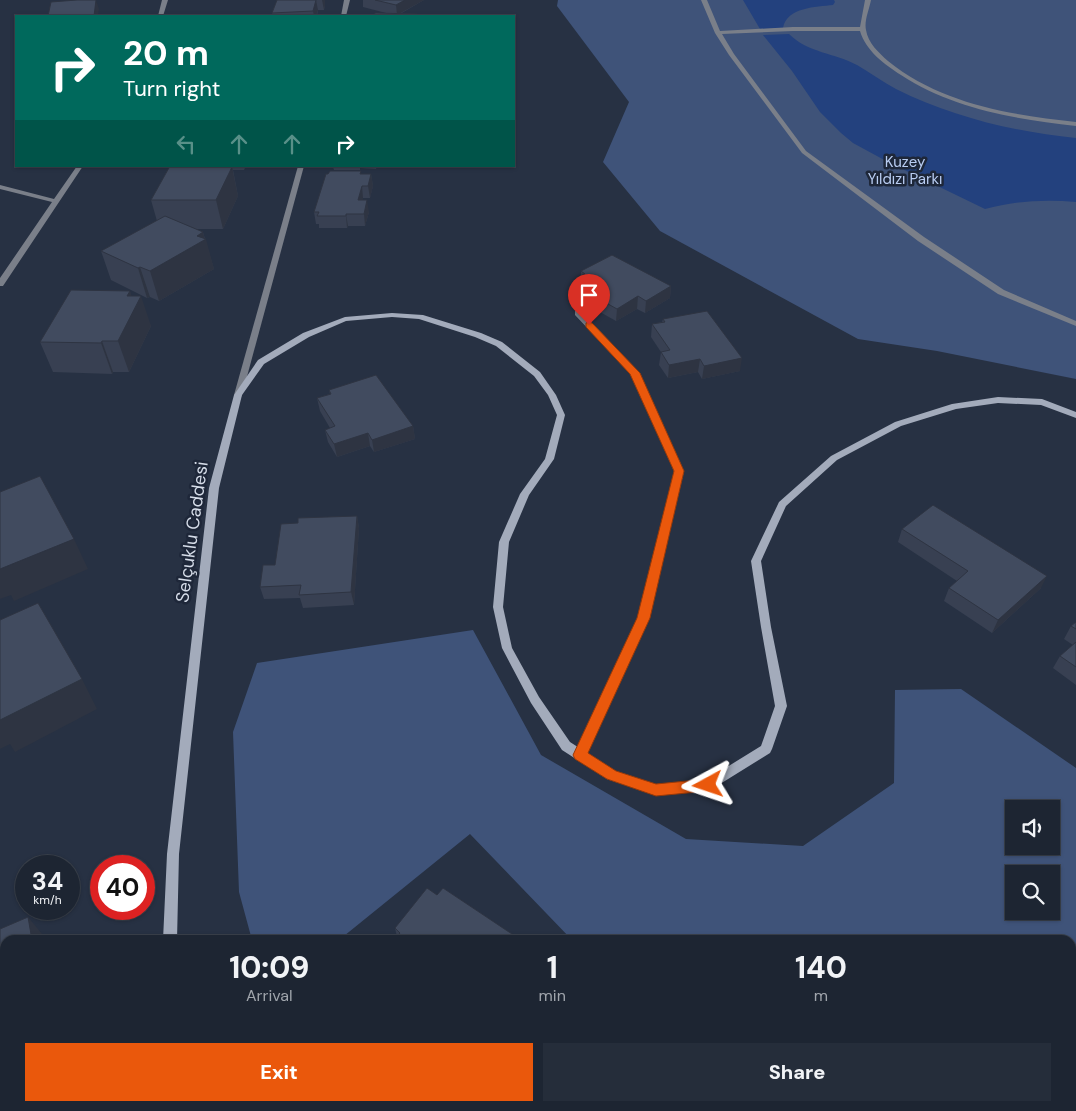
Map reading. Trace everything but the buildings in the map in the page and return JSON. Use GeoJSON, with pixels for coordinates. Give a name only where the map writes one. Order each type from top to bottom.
{"type":"FeatureCollection","features":[{"type":"Feature","properties":{"kind":"street"},"geometry":{"type":"LineString","coordinates":[[160,15],[165,0]]}},
{"type":"Feature","properties":{"kind":"street"},"geometry":{"type":"LineString","coordinates":[[343,15],[347,0]]}},
{"type":"Feature","properties":{"kind":"street"},"geometry":{"type":"LineString","coordinates":[[704,0],[718,33],[804,152],[921,239],[1001,292],[1076,324]]}},
{"type":"Feature","properties":{"kind":"street"},"geometry":{"type":"LineString","coordinates":[[868,0],[863,29],[868,42],[883,60],[916,83],[946,97],[1000,113],[1076,124]]}},
{"type":"Feature","properties":{"kind":"street"},"geometry":{"type":"LineString","coordinates":[[718,33],[793,28],[863,29]]}},
{"type":"Feature","properties":{"kind":"street"},"geometry":{"type":"LineString","coordinates":[[0,284],[79,167]]}},
{"type":"Feature","properties":{"kind":"street"},"geometry":{"type":"LineString","coordinates":[[238,394],[301,167]]}},
{"type":"Feature","properties":{"kind":"street"},"geometry":{"type":"LineString","coordinates":[[0,187],[56,201]]}},
{"type":"Feature","properties":{"kind":"street"},"geometry":{"type":"LineString","coordinates":[[578,313],[635,373],[679,471],[644,618],[580,755]]}},
{"type":"Feature","properties":{"kind":"street","name":"Selçuklu Caddesi"},"geometry":{"type":"LineString","coordinates":[[170,935],[173,854],[214,488],[238,394],[261,362],[306,335],[345,319],[392,315],[420,317],[478,335],[499,344],[538,374],[552,395],[561,415],[549,459],[525,494],[504,542],[498,607],[507,648],[535,700],[566,746],[611,775],[656,790],[708,785],[766,749],[781,706],[756,561],[782,504],[834,458],[898,424],[955,406],[998,400],[1042,402],[1076,415]]}},
{"type":"Feature","properties":{"kind":"green space","name":"Kuzey Yıldızı Parkı"},"geometry":{"type":"Polygon","coordinates":[[[558,0],[1076,0],[1076,379],[937,351],[858,339],[660,231],[603,162],[629,102],[557,6],[558,0]]]}},
{"type":"Feature","properties":{"kind":"green space"},"geometry":{"type":"Polygon","coordinates":[[[473,630],[541,755],[686,839],[803,846],[894,783],[895,690],[961,689],[1076,768],[1076,935],[567,935],[470,834],[345,935],[251,935],[239,892],[233,732],[257,663],[473,630]]]}},
{"type":"Feature","properties":{"kind":"shaded area"},"geometry":{"type":"Polygon","coordinates":[[[743,0],[834,0],[835,2],[833,5],[803,9],[796,12],[790,16],[783,28],[760,29],[743,0]]]}},
{"type":"Feature","properties":{"kind":"shaded area"},"geometry":{"type":"Polygon","coordinates":[[[789,34],[813,49],[849,61],[896,89],[939,108],[984,122],[1030,132],[1076,138],[1076,202],[1030,201],[985,209],[853,143],[820,112],[792,71],[763,35],[789,34]]]}},
{"type":"Feature","properties":{"kind":"route"},"geometry":{"type":"LineString","coordinates":[[589,325],[635,373],[679,471],[644,618],[580,755],[611,775],[656,790],[708,785]]}}]}
